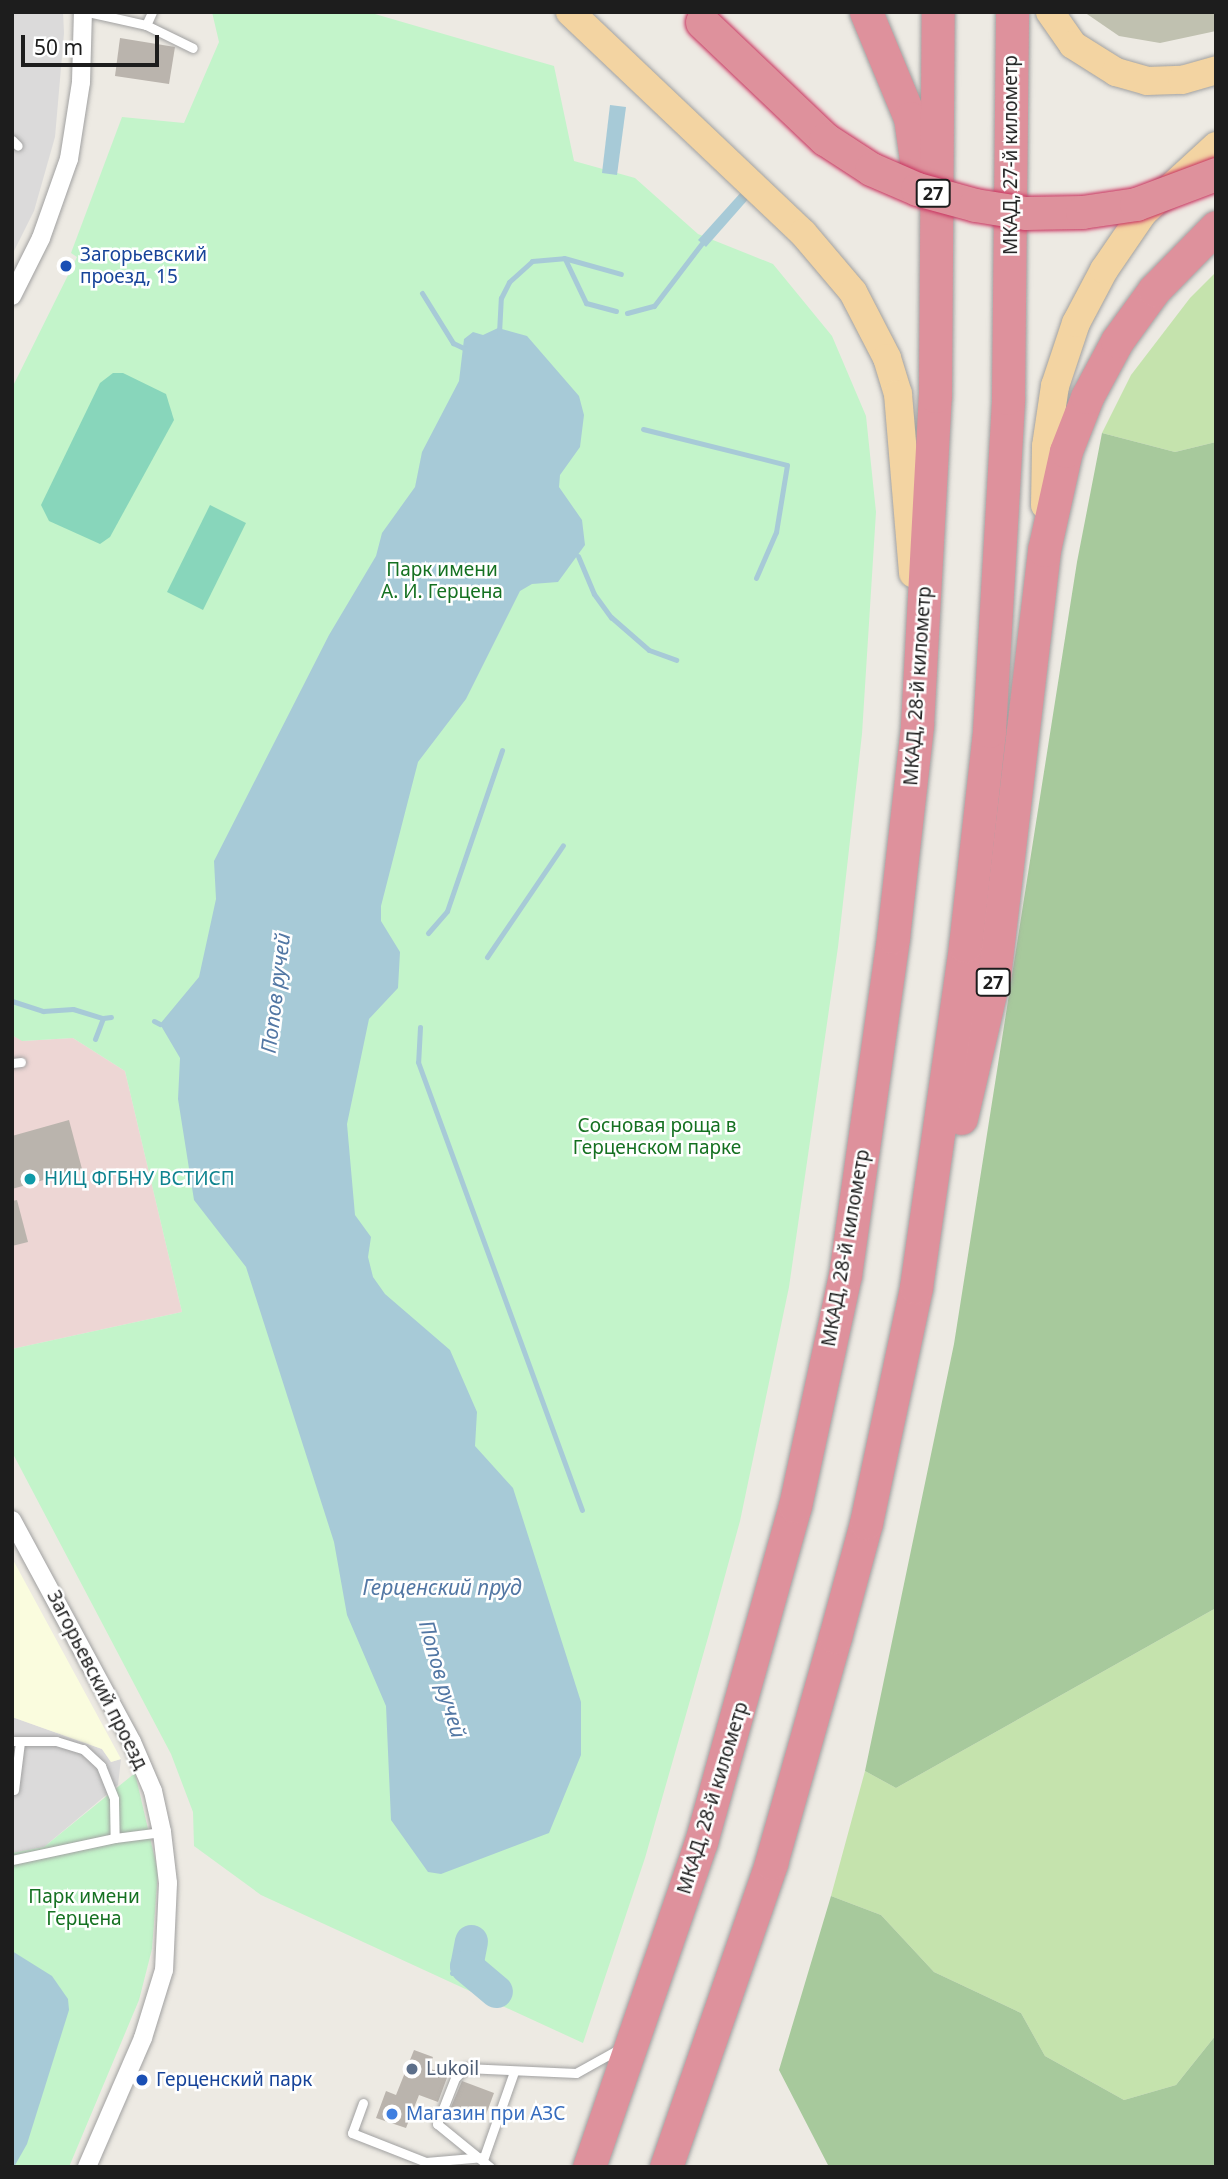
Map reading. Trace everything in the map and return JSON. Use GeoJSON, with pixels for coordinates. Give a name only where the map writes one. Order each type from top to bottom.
{"type":"FeatureCollection","features":[{"type":"Feature","properties":{"kind":"highway"},"geometry":{"type":"LineString","coordinates":[[866,12],[893,68],[916,142],[935,396]]}},
{"type":"Feature","properties":{"kind":"highway","name":"МКАД, 28-й километр"},"geometry":{"type":"LineString","coordinates":[[589,2167],[636,2039],[701,1842],[766,1618],[821,1390],[845,1275],[876,1059],[916,725],[935,396],[938,12]]}},
{"type":"Feature","properties":{"kind":"highway","name":"МКАД, 27-й километр"},"geometry":{"type":"LineString","coordinates":[[892,1405],[916,1287],[978,844],[997,618],[1010,298],[1012,12]]}},
{"type":"Feature","properties":{"kind":"highway","name":"27"},"geometry":{"type":"LineString","coordinates":[[697,17],[825,139],[871,169],[917,189],[975,205],[1025,213],[1082,212],[1136,204],[1216,174]]}},
{"type":"Feature","properties":{"kind":"highway","name":"27"},"geometry":{"type":"LineString","coordinates":[[892,1405],[995,976],[1044,550],[1066,451],[1093,386],[1117,341],[1154,290],[1216,227]]}},
{"type":"Feature","properties":{"kind":"highway"},"geometry":{"type":"LineString","coordinates":[[666,2167],[771,1863],[859,1549],[892,1405]]}},
{"type":"Feature","properties":{"kind":"main road"},"geometry":{"type":"LineString","coordinates":[[570,12],[803,233],[853,292],[887,358],[898,394],[914,589],[916,725]]}},
{"type":"Feature","properties":{"kind":"main road"},"geometry":{"type":"LineString","coordinates":[[1050,12],[1073,45],[1116,72],[1159,81],[1182,80],[1216,71]]}},
{"type":"Feature","properties":{"kind":"main road"},"geometry":{"type":"LineString","coordinates":[[1044,550],[1046,446],[1055,386],[1076,323],[1104,270],[1143,214],[1216,146]]}},
{"type":"Feature","properties":{"kind":"street"},"geometry":{"type":"LineString","coordinates":[[12,296],[41,238],[69,159],[81,82],[85,12]]}},
{"type":"Feature","properties":{"kind":"street","name":"Загорьевский проезд"},"geometry":{"type":"LineString","coordinates":[[12,1520],[132,1742],[153,1791],[162,1832],[168,1883],[164,1970],[143,2038],[87,2167]]}},
{"type":"Feature","properties":{"kind":"lane"},"geometry":{"type":"LineString","coordinates":[[85,12],[146,25],[193,48]]}},
{"type":"Feature","properties":{"kind":"lane"},"geometry":{"type":"LineString","coordinates":[[146,25],[152,12]]}},
{"type":"Feature","properties":{"kind":"lane"},"geometry":{"type":"LineString","coordinates":[[14,1790],[16,1742],[56,1741],[83,1749],[101,1766],[114,1799],[115,1838]]}},
{"type":"Feature","properties":{"kind":"lane"},"geometry":{"type":"LineString","coordinates":[[12,1860],[115,1838],[162,1832]]}},
{"type":"Feature","properties":{"kind":"lane"},"geometry":{"type":"LineString","coordinates":[[490,2167],[484,2157],[437,2124],[455,2078],[465,2068],[576,2073],[636,2039]]}},
{"type":"Feature","properties":{"kind":"lane"},"geometry":{"type":"LineString","coordinates":[[484,2157],[514,2072]]}},
{"type":"Feature","properties":{"kind":"lane"},"geometry":{"type":"LineString","coordinates":[[363,2103],[352,2133],[426,2162],[484,2157]]}},
{"type":"Feature","properties":{"kind":"shaded area"},"geometry":{"type":"Polygon","coordinates":[[[12,12],[63,12],[64,33],[55,137],[34,211],[12,255],[12,12]]]}},
{"type":"Feature","properties":{"kind":"shaded area"},"geometry":{"type":"Polygon","coordinates":[[[1084,12],[1216,12],[1216,31],[1160,43],[1119,36],[1084,12]]]}},
{"type":"Feature","properties":{"kind":"shaded area"},"geometry":{"type":"Polygon","coordinates":[[[12,1035],[23,1041],[73,1038],[125,1071],[182,1312],[12,1349],[12,1035]]]}},
{"type":"Feature","properties":{"kind":"shaded area"},"geometry":{"type":"Polygon","coordinates":[[[12,1558],[121,1759],[111,1762],[102,1749],[12,1717],[12,1558]]]}},
{"type":"Feature","properties":{"kind":"shaded area"},"geometry":{"type":"Polygon","coordinates":[[[12,1717],[102,1749],[111,1762],[121,1759],[118,1785],[44,1847],[12,1853],[12,1717]]]}},
{"type":"Feature","properties":{"kind":"green space","name":"Парк имени А. И. Герцена"},"geometry":{"type":"Polygon","coordinates":[[[212,12],[368,12],[554,66],[574,161],[635,178],[698,234],[773,264],[832,336],[866,416],[876,512],[862,734],[838,947],[789,1287],[740,1521],[645,1858],[583,2043],[261,1895],[194,1846],[193,1812],[171,1754],[12,1452],[12,1349],[182,1312],[125,1071],[73,1038],[22,1041],[12,1035],[12,388],[77,257],[71,253],[122,117],[184,123],[219,42],[212,12]]]}},
{"type":"Feature","properties":{"kind":"green space"},"geometry":{"type":"Polygon","coordinates":[[[1216,272],[1216,442],[1175,452],[1102,433],[1131,375],[1190,298],[1216,272]]]}},
{"type":"Feature","properties":{"kind":"green space"},"geometry":{"type":"Polygon","coordinates":[[[113,373],[123,373],[166,394],[174,420],[110,537],[100,544],[49,521],[41,505],[100,383],[113,373]]]}},
{"type":"Feature","properties":{"kind":"green space"},"geometry":{"type":"Polygon","coordinates":[[[1102,433],[1175,452],[1216,442],[1216,1608],[896,1788],[865,1771],[954,1344],[1077,562],[1102,433]]]}},
{"type":"Feature","properties":{"kind":"green space"},"geometry":{"type":"Polygon","coordinates":[[[210,505],[246,523],[203,610],[167,592],[210,505]]]}},
{"type":"Feature","properties":{"kind":"green space"},"geometry":{"type":"Polygon","coordinates":[[[1216,1608],[1216,2035],[1176,2085],[1124,2100],[1045,2056],[1021,2013],[934,1972],[881,1915],[831,1896],[865,1771],[896,1788],[1216,1608]]]}},
{"type":"Feature","properties":{"kind":"green space","name":"Парк имени Герцена"},"geometry":{"type":"Polygon","coordinates":[[[135,1773],[158,1872],[152,1949],[139,2000],[69,2167],[12,2167],[12,1853],[44,1847],[135,1773]]]}},
{"type":"Feature","properties":{"kind":"green space"},"geometry":{"type":"Polygon","coordinates":[[[831,1896],[881,1915],[934,1972],[1021,2013],[1045,2056],[1124,2100],[1176,2085],[1216,2035],[1216,2167],[829,2167],[779,2070],[831,1896]]]}},
{"type":"Feature","properties":{"kind":"water"},"geometry":{"type":"Polygon","coordinates":[[[610,105],[626,107],[617,175],[602,173],[610,105]]]}},
{"type":"Feature","properties":{"kind":"water"},"geometry":{"type":"Polygon","coordinates":[[[743,190],[750,197],[706,247],[698,240],[743,190]]]}},
{"type":"Feature","properties":{"kind":"water","name":"Герценский пруд"},"geometry":{"type":"Polygon","coordinates":[[[498,328],[527,336],[579,396],[584,415],[580,447],[560,475],[559,487],[582,520],[585,545],[558,582],[532,584],[520,591],[466,699],[418,762],[381,906],[381,921],[400,952],[398,988],[369,1019],[347,1124],[355,1215],[371,1237],[368,1257],[373,1277],[385,1294],[450,1350],[477,1412],[475,1446],[513,1488],[581,1702],[581,1755],[549,1833],[441,1874],[428,1872],[391,1820],[386,1706],[347,1615],[334,1542],[246,1267],[194,1200],[178,1099],[180,1058],[160,1024],[199,977],[216,899],[214,861],[329,635],[376,556],[382,533],[415,487],[422,452],[459,381],[464,339],[473,332],[483,335],[498,328]]]}},
{"type":"Feature","properties":{"kind":"water"},"geometry":{"type":"Polygon","coordinates":[[[12,1951],[52,1976],[68,1999],[69,2010],[27,2144],[14,2167],[12,1951]]]}},
{"type":"Feature","properties":{"kind":"building"},"geometry":{"type":"Polygon","coordinates":[[[120,38],[175,47],[169,84],[115,76],[120,38]]]}},
{"type":"Feature","properties":{"kind":"building","name":"НИЦ ФГБНУ ВСТИСП"},"geometry":{"type":"Polygon","coordinates":[[[69,1120],[82,1169],[12,1189],[12,1136],[69,1120]]]}},
{"type":"Feature","properties":{"kind":"building"},"geometry":{"type":"Polygon","coordinates":[[[17,1200],[28,1242],[12,1246],[12,1201],[17,1200]]]}},
{"type":"Feature","properties":{"kind":"building"},"geometry":{"type":"Polygon","coordinates":[[[414,2050],[433,2057],[428,2068],[448,2075],[438,2102],[419,2095],[406,2128],[376,2118],[386,2091],[396,2095],[414,2050]]]}},
{"type":"Feature","properties":{"kind":"building"},"geometry":{"type":"Polygon","coordinates":[[[462,2081],[494,2093],[484,2120],[451,2107],[462,2081]]]}},
{"type":"Feature","properties":{"kind":"waterway"},"geometry":{"type":"LineString","coordinates":[[627,313],[654,306],[702,243]]}},
{"type":"Feature","properties":{"kind":"waterway","name":"Попов ручей"},"geometry":{"type":"LineString","coordinates":[[499,333],[501,298],[509,282],[532,261],[564,258],[621,274]]}},
{"type":"Feature","properties":{"kind":"waterway"},"geometry":{"type":"LineString","coordinates":[[565,259],[586,303],[616,311]]}},
{"type":"Feature","properties":{"kind":"waterway"},"geometry":{"type":"LineString","coordinates":[[422,293],[453,343],[466,349]]}},
{"type":"Feature","properties":{"kind":"waterway"},"geometry":{"type":"LineString","coordinates":[[643,429],[787,465],[776,532],[756,578]]}},
{"type":"Feature","properties":{"kind":"waterway"},"geometry":{"type":"LineString","coordinates":[[578,556],[594,594],[611,617],[649,650],[676,660]]}},
{"type":"Feature","properties":{"kind":"waterway"},"geometry":{"type":"LineString","coordinates":[[428,933],[447,911],[502,750]]}},
{"type":"Feature","properties":{"kind":"waterway"},"geometry":{"type":"LineString","coordinates":[[487,957],[563,845]]}},
{"type":"Feature","properties":{"kind":"waterway"},"geometry":{"type":"LineString","coordinates":[[12,1001],[43,1011],[73,1009],[103,1018]]}},
{"type":"Feature","properties":{"kind":"waterway"},"geometry":{"type":"LineString","coordinates":[[95,1039],[103,1018],[111,1017]]}},
{"type":"Feature","properties":{"kind":"waterway"},"geometry":{"type":"LineString","coordinates":[[154,1021],[160,1024]]}},
{"type":"Feature","properties":{"kind":"waterway"},"geometry":{"type":"LineString","coordinates":[[420,1027],[418,1062],[582,1510]]}},
{"type":"Feature","properties":{"kind":"waterway"},"geometry":{"type":"LineString","coordinates":[[471,1941],[466,1966],[496,1991]]}},
{"type":"Feature","properties":{"kind":"waterway"},"geometry":{"type":"LineString","coordinates":[[452,1973],[466,1966]]}},
{"type":"Feature","properties":{"kind":"place","name":"Загорьевский проезд, 15"},"geometry":{"type":"Point","coordinates":[66,266]}},
{"type":"Feature","properties":{"kind":"place","name":"НИЦ ФГБНУ ВСТИСП"},"geometry":{"type":"Point","coordinates":[30,1179]}},
{"type":"Feature","properties":{"kind":"place","name":"Lukoil"},"geometry":{"type":"Point","coordinates":[412,2069]}},
{"type":"Feature","properties":{"kind":"place","name":"Герценский парк"},"geometry":{"type":"Point","coordinates":[142,2080]}},
{"type":"Feature","properties":{"kind":"place","name":"Магазин при АЗС"},"geometry":{"type":"Point","coordinates":[392,2114]}},
{"type":"Feature","properties":{"kind":"park label","name":"Сосновая роща в Герценском парке"},"geometry":{"type":"Point","coordinates":[657,1137]}}]}
